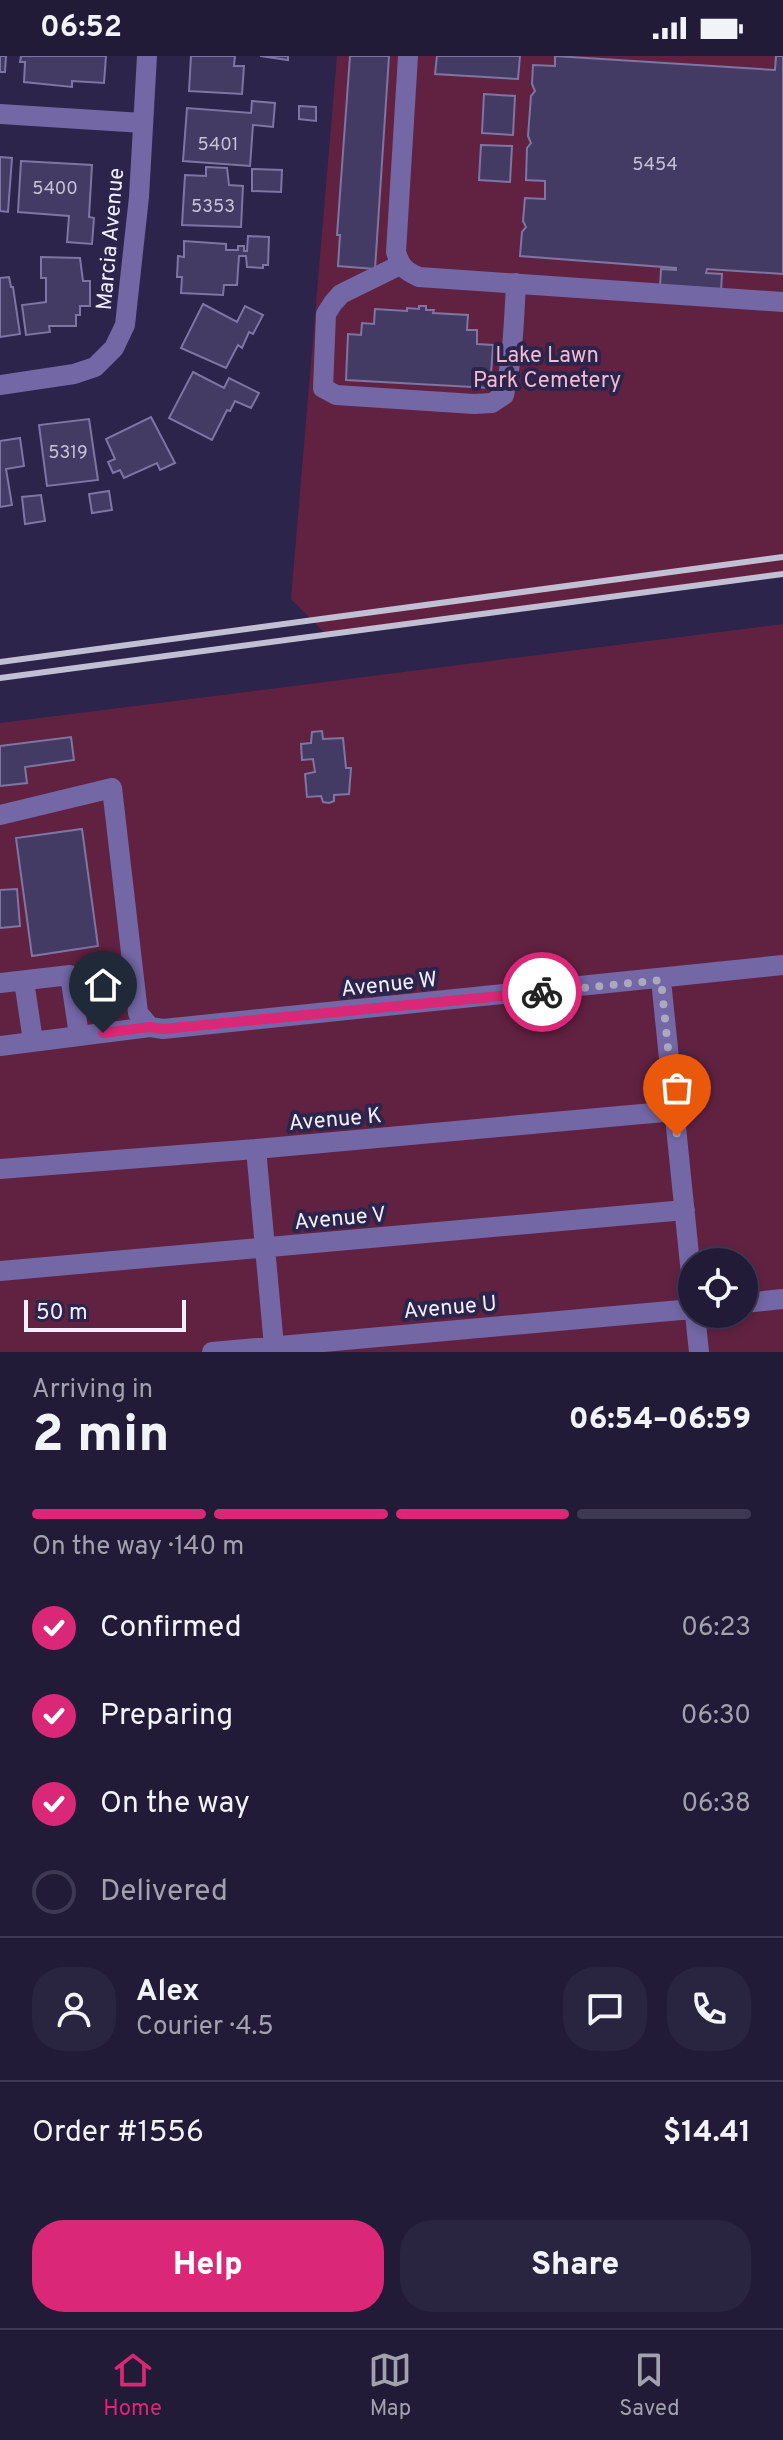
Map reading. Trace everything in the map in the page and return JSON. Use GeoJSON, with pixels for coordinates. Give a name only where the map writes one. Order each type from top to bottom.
{"type":"FeatureCollection","features":[{"type":"Feature","properties":{"kind":"street","name":"Marcia Avenue"},"geometry":{"type":"LineString","coordinates":[[0,385],[74,374],[95,367],[114,348],[125,325],[147,56]]}},
{"type":"Feature","properties":{"kind":"street"},"geometry":{"type":"LineString","coordinates":[[408,56],[396,252],[400,265],[407,272],[419,277],[783,302]]}},
{"type":"Feature","properties":{"kind":"street"},"geometry":{"type":"LineString","coordinates":[[0,114],[143,123]]}},
{"type":"Feature","properties":{"kind":"street"},"geometry":{"type":"LineString","coordinates":[[400,265],[341,294],[326,314],[323,388],[336,395],[492,403],[504,395],[507,382],[514,334],[516,283]]}},
{"type":"Feature","properties":{"kind":"street"},"geometry":{"type":"LineString","coordinates":[[0,815],[112,788],[138,1013],[150,1027]]}},
{"type":"Feature","properties":{"kind":"street","name":"Avenue W"},"geometry":{"type":"LineString","coordinates":[[0,1046],[150,1027],[163,1029],[783,965]]}},
{"type":"Feature","properties":{"kind":"street"},"geometry":{"type":"LineString","coordinates":[[0,983],[70,975],[79,1035]]}},
{"type":"Feature","properties":{"kind":"street"},"geometry":{"type":"LineString","coordinates":[[661,980],[689,1248]]}},
{"type":"Feature","properties":{"kind":"street"},"geometry":{"type":"LineString","coordinates":[[24,981],[33,1041]]}},
{"type":"Feature","properties":{"kind":"street","name":"Avenue K"},"geometry":{"type":"LineString","coordinates":[[0,1169],[675,1111]]}},
{"type":"Feature","properties":{"kind":"street"},"geometry":{"type":"LineString","coordinates":[[256,1149],[274,1346]]}},
{"type":"Feature","properties":{"kind":"street","name":"Avenue V"},"geometry":{"type":"LineString","coordinates":[[0,1271],[685,1210]]}},
{"type":"Feature","properties":{"kind":"street"},"geometry":{"type":"LineString","coordinates":[[758,1302],[783,1299]]}},
{"type":"Feature","properties":{"kind":"street","name":"Avenue U"},"geometry":{"type":"LineString","coordinates":[[212,1352],[274,1346],[422,1342],[678,1311]]}},
{"type":"Feature","properties":{"kind":"street"},"geometry":{"type":"LineString","coordinates":[[696,1328],[699,1352]]}},
{"type":"Feature","properties":{"kind":"green space","name":"Lake Lawn Park Cemetery"},"geometry":{"type":"Polygon","coordinates":[[[337,56],[783,56],[783,574],[326,634],[291,599],[337,56]]]}},
{"type":"Feature","properties":{"kind":"green space"},"geometry":{"type":"Polygon","coordinates":[[[783,624],[783,1352],[0,1352],[0,723],[783,624]]]}},
{"type":"Feature","properties":{"kind":"building"},"geometry":{"type":"Polygon","coordinates":[[[0,56],[6,56],[5,72],[0,72],[0,56]]]}},
{"type":"Feature","properties":{"kind":"building"},"geometry":{"type":"Polygon","coordinates":[[[21,56],[106,56],[104,83],[72,81],[72,87],[24,82],[25,62],[20,62],[21,56]]]}},
{"type":"Feature","properties":{"kind":"building"},"geometry":{"type":"Polygon","coordinates":[[[191,56],[235,56],[234,66],[244,66],[242,94],[189,91],[191,56]]]}},
{"type":"Feature","properties":{"kind":"building"},"geometry":{"type":"Polygon","coordinates":[[[260,56],[288,56],[288,60],[260,56]]]}},
{"type":"Feature","properties":{"kind":"building"},"geometry":{"type":"Polygon","coordinates":[[[350,56],[389,56],[375,269],[338,266],[340,235],[337,235],[350,56]]]}},
{"type":"Feature","properties":{"kind":"building"},"geometry":{"type":"Polygon","coordinates":[[[437,56],[520,56],[518,79],[435,74],[437,56]]]}},
{"type":"Feature","properties":{"kind":"building"},"geometry":{"type":"Polygon","coordinates":[[[555,56],[775,70],[776,56],[783,56],[783,274],[707,269],[706,273],[722,274],[721,291],[660,287],[661,269],[676,268],[520,256],[522,232],[526,227],[523,221],[525,198],[545,199],[545,181],[526,180],[527,148],[531,143],[528,136],[531,96],[535,91],[532,84],[533,65],[555,66],[555,56]]]}},
{"type":"Feature","properties":{"kind":"building"},"geometry":{"type":"Polygon","coordinates":[[[484,94],[515,96],[513,135],[482,133],[484,94]]]}},
{"type":"Feature","properties":{"kind":"building"},"geometry":{"type":"Polygon","coordinates":[[[252,101],[275,103],[273,127],[253,125],[250,166],[183,161],[187,108],[251,113],[252,101]]]}},
{"type":"Feature","properties":{"kind":"building"},"geometry":{"type":"Polygon","coordinates":[[[299,106],[316,107],[316,121],[299,119],[299,106]]]}},
{"type":"Feature","properties":{"kind":"building"},"geometry":{"type":"Polygon","coordinates":[[[481,145],[512,146],[510,182],[479,180],[481,145]]]}},
{"type":"Feature","properties":{"kind":"building"},"geometry":{"type":"Polygon","coordinates":[[[0,157],[12,158],[8,212],[0,211],[0,157]]]}},
{"type":"Feature","properties":{"kind":"building"},"geometry":{"type":"Polygon","coordinates":[[[21,161],[92,165],[89,217],[94,218],[92,244],[67,242],[69,216],[18,212],[21,161]]]}},
{"type":"Feature","properties":{"kind":"building"},"geometry":{"type":"Polygon","coordinates":[[[206,167],[227,168],[229,185],[243,186],[241,227],[182,225],[185,175],[206,176],[206,167]]]}},
{"type":"Feature","properties":{"kind":"building"},"geometry":{"type":"Polygon","coordinates":[[[252,169],[282,170],[281,192],[252,191],[252,169]]]}},
{"type":"Feature","properties":{"kind":"building"},"geometry":{"type":"Polygon","coordinates":[[[248,236],[269,237],[268,265],[263,265],[263,268],[247,267],[246,256],[239,256],[237,285],[224,285],[223,295],[181,293],[182,277],[177,277],[178,256],[184,257],[184,241],[226,244],[226,250],[238,250],[238,246],[244,246],[244,251],[247,251],[248,236]]]}},
{"type":"Feature","properties":{"kind":"building"},"geometry":{"type":"Polygon","coordinates":[[[41,257],[80,258],[83,281],[90,281],[90,306],[80,306],[76,326],[49,326],[50,332],[26,335],[22,305],[46,302],[46,278],[41,278],[41,257]]]}},
{"type":"Feature","properties":{"kind":"building"},"geometry":{"type":"Polygon","coordinates":[[[9,277],[20,334],[0,337],[0,278],[9,277]]]}},
{"type":"Feature","properties":{"kind":"building"},"geometry":{"type":"Polygon","coordinates":[[[203,304],[237,322],[245,306],[263,315],[253,334],[249,332],[242,348],[238,345],[226,368],[181,348],[203,304]]]}},
{"type":"Feature","properties":{"kind":"building"},"geometry":{"type":"Polygon","coordinates":[[[419,306],[434,310],[433,313],[468,315],[467,330],[477,330],[477,344],[493,345],[490,388],[346,380],[348,334],[361,335],[362,323],[374,324],[375,309],[407,311],[407,308],[419,309],[419,306]]]}},
{"type":"Feature","properties":{"kind":"building"},"geometry":{"type":"Polygon","coordinates":[[[193,372],[224,388],[229,378],[259,393],[251,408],[235,401],[212,440],[169,418],[193,372]]]}},
{"type":"Feature","properties":{"kind":"building"},"geometry":{"type":"Polygon","coordinates":[[[151,417],[175,463],[160,470],[157,463],[124,478],[120,470],[113,473],[108,462],[115,459],[106,439],[151,417]]]}},
{"type":"Feature","properties":{"kind":"building"},"geometry":{"type":"Polygon","coordinates":[[[89,419],[98,480],[47,486],[39,425],[89,419]]]}},
{"type":"Feature","properties":{"kind":"building"},"geometry":{"type":"Polygon","coordinates":[[[20,438],[24,466],[6,469],[12,505],[0,507],[0,441],[20,438]]]}},
{"type":"Feature","properties":{"kind":"building"},"geometry":{"type":"Polygon","coordinates":[[[109,491],[112,510],[92,513],[89,494],[109,491]]]}},
{"type":"Feature","properties":{"kind":"building"},"geometry":{"type":"Polygon","coordinates":[[[41,495],[45,521],[25,524],[22,497],[41,495]]]}},
{"type":"Feature","properties":{"kind":"building"},"geometry":{"type":"Polygon","coordinates":[[[322,731],[323,739],[343,738],[346,768],[351,768],[349,794],[334,795],[334,801],[329,803],[323,802],[321,796],[307,797],[305,774],[315,772],[313,759],[302,760],[301,744],[311,743],[312,732],[322,731]]]}},
{"type":"Feature","properties":{"kind":"building"},"geometry":{"type":"Polygon","coordinates":[[[71,737],[74,760],[25,767],[27,783],[0,786],[0,746],[71,737]]]}},
{"type":"Feature","properties":{"kind":"building"},"geometry":{"type":"Polygon","coordinates":[[[82,829],[98,946],[32,956],[16,838],[82,829]]]}},
{"type":"Feature","properties":{"kind":"building"},"geometry":{"type":"Polygon","coordinates":[[[17,889],[20,926],[0,928],[0,890],[17,889]]]}},
{"type":"Feature","properties":{"kind":"railway"},"geometry":{"type":"LineString","coordinates":[[0,662],[783,557]]}},
{"type":"Feature","properties":{"kind":"railway"},"geometry":{"type":"LineString","coordinates":[[0,678],[783,574]]}},
{"type":"Feature","properties":{"kind":"way so far"},"geometry":{"type":"LineString","coordinates":[[542,992],[661,980],[677,1136]]}},
{"type":"Feature","properties":{"kind":"route"},"geometry":{"type":"LineString","coordinates":[[103,1033],[542,992]]}}]}
